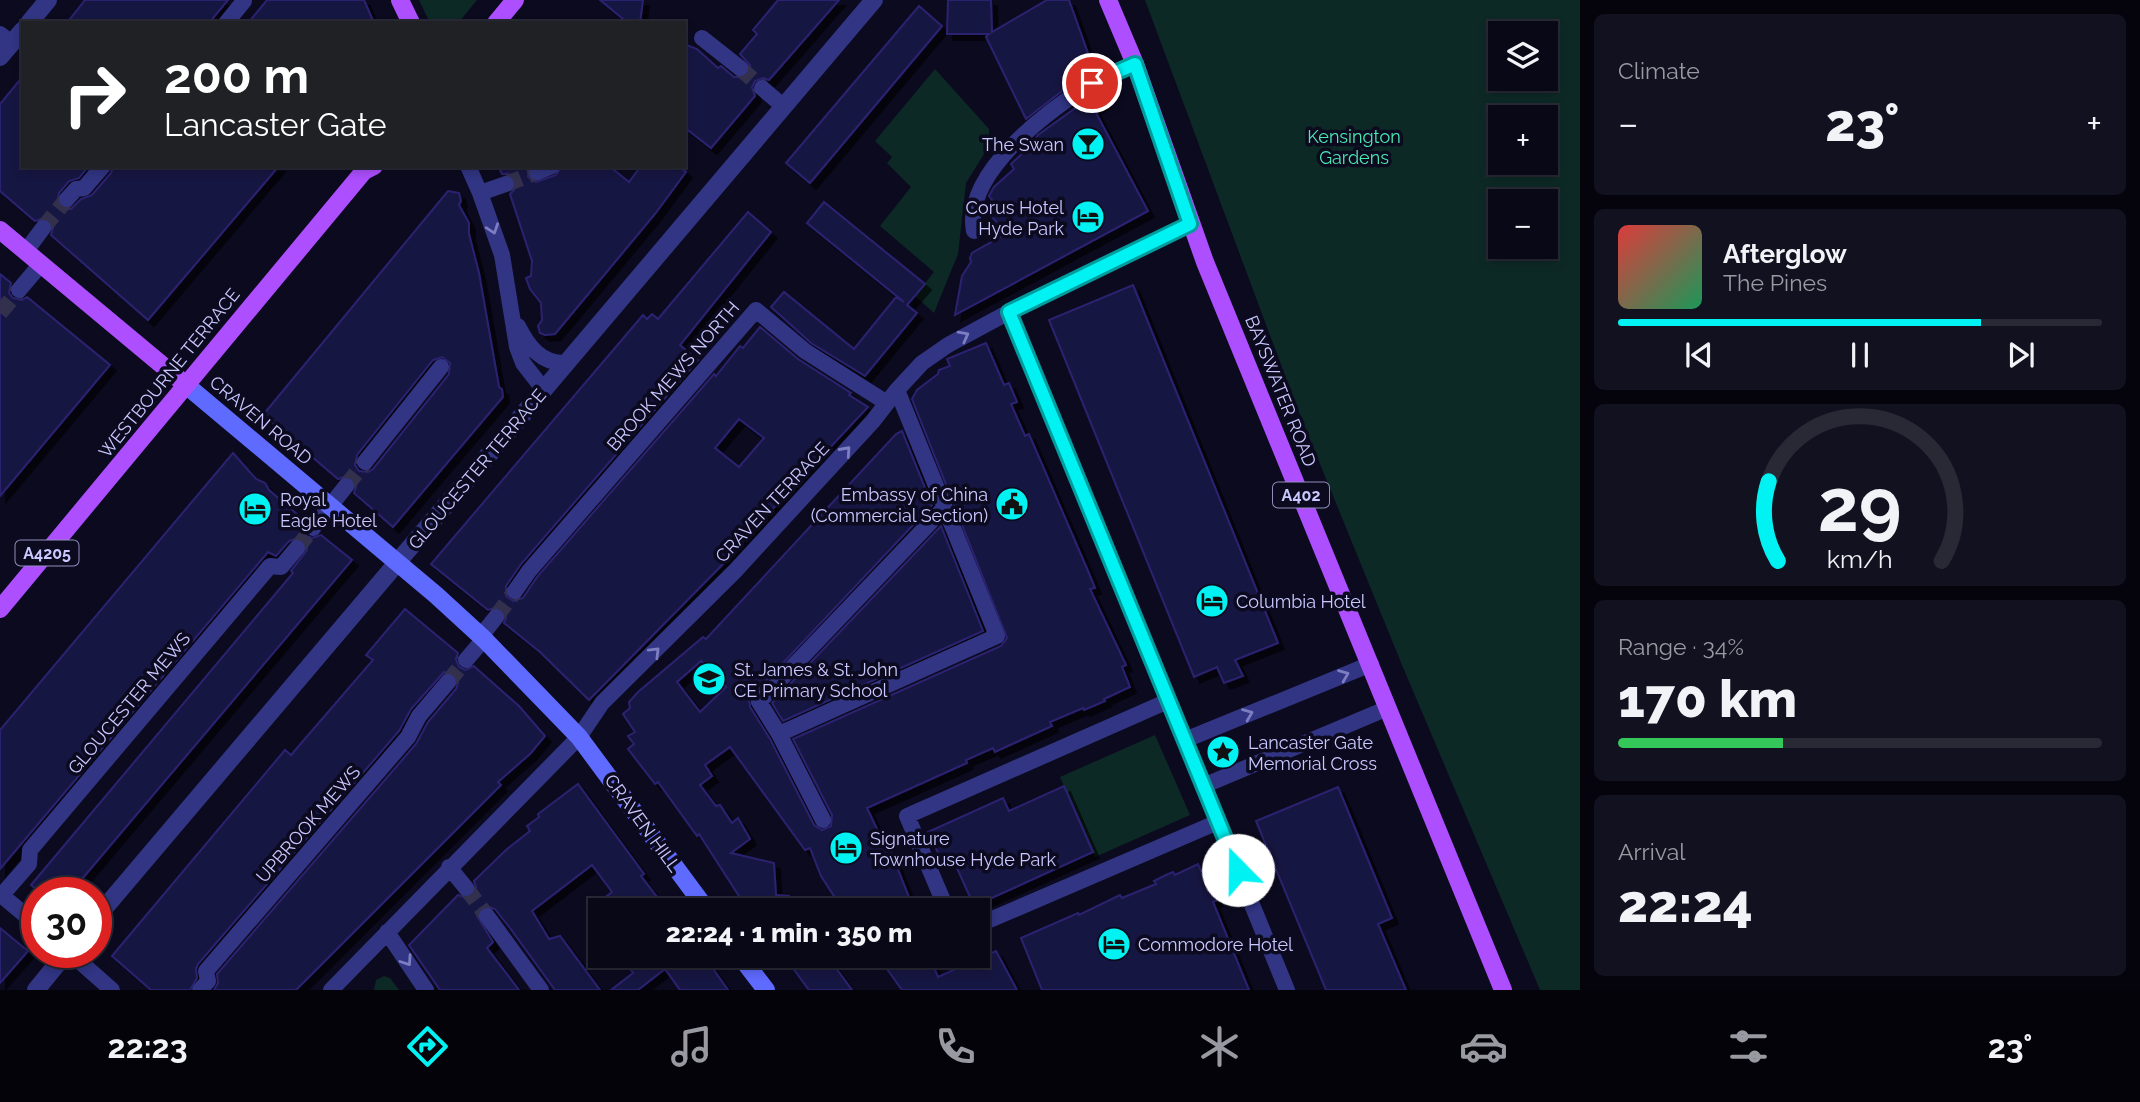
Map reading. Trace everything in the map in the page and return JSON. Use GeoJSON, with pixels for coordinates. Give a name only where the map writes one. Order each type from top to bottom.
{"type":"FeatureCollection","features":[{"type":"Feature","properties":{"kind":"main road"},"geometry":{"type":"LineString","coordinates":[[400,0],[410,21]]}},
{"type":"Feature","properties":{"kind":"main road"},"geometry":{"type":"LineString","coordinates":[[498,21],[515,0]]}},
{"type":"Feature","properties":{"kind":"main road","name":"BAYSWATER ROAD"},"geometry":{"type":"LineString","coordinates":[[1108,0],[1135,64],[1190,224],[1503,990]]}},
{"type":"Feature","properties":{"kind":"main road","name":"WESTBOURNE TERRACE"},"geometry":{"type":"LineString","coordinates":[[0,609],[368,168]]}},
{"type":"Feature","properties":{"kind":"main road","name":"CRAVEN ROAD"},"geometry":{"type":"LineString","coordinates":[[0,230],[398,563],[482,637],[579,737]]}},
{"type":"Feature","properties":{"kind":"main road","name":"CRAVEN HILL"},"geometry":{"type":"LineString","coordinates":[[579,737],[697,898]]}},
{"type":"Feature","properties":{"kind":"main road"},"geometry":{"type":"LineString","coordinates":[[749,968],[766,990]]}},
{"type":"Feature","properties":{"kind":"street"},"geometry":{"type":"LineString","coordinates":[[31,21],[48,0]]}},
{"type":"Feature","properties":{"kind":"street"},"geometry":{"type":"LineString","coordinates":[[228,21],[243,0]]}},
{"type":"Feature","properties":{"kind":"street","name":"GLOUCESTER TERRACE"},"geometry":{"type":"LineString","coordinates":[[857,19],[862,0]]}},
{"type":"Feature","properties":{"kind":"street","name":"GLOUCESTER TERRACE"},"geometry":{"type":"LineString","coordinates":[[112,899],[874,0]]}},
{"type":"Feature","properties":{"kind":"street"},"geometry":{"type":"LineString","coordinates":[[702,38],[740,68]]}},
{"type":"Feature","properties":{"kind":"street"},"geometry":{"type":"LineString","coordinates":[[974,231],[971,218],[975,201],[1002,155],[1057,108],[1092,83],[1135,64]]}},
{"type":"Feature","properties":{"kind":"street"},"geometry":{"type":"LineString","coordinates":[[762,88],[783,106]]}},
{"type":"Feature","properties":{"kind":"street"},"geometry":{"type":"LineString","coordinates":[[67,199],[76,189],[84,188],[101,168]]}},
{"type":"Feature","properties":{"kind":"street"},"geometry":{"type":"LineString","coordinates":[[469,168],[502,255],[517,347],[523,363],[544,390]]}},
{"type":"Feature","properties":{"kind":"street"},"geometry":{"type":"LineString","coordinates":[[480,193],[506,184]]}},
{"type":"Feature","properties":{"kind":"street","name":"CRAVEN TERRACE"},"geometry":{"type":"LineString","coordinates":[[331,990],[347,984],[387,932],[579,737],[603,704],[720,587],[873,421],[922,363],[948,345],[1009,312],[1190,224]]}},
{"type":"Feature","properties":{"kind":"street"},"geometry":{"type":"LineString","coordinates":[[26,251],[43,228]]}},
{"type":"Feature","properties":{"kind":"street"},"geometry":{"type":"LineString","coordinates":[[19,290],[41,264]]}},
{"type":"Feature","properties":{"kind":"street","name":"BROOK MEWS NORTH"},"geometry":{"type":"LineString","coordinates":[[515,591],[529,571],[756,310],[805,351],[892,396]]}},
{"type":"Feature","properties":{"kind":"street"},"geometry":{"type":"LineString","coordinates":[[1009,312],[1287,990]]}},
{"type":"Feature","properties":{"kind":"street"},"geometry":{"type":"LineString","coordinates":[[514,317],[529,346],[542,358],[555,363],[566,363]]}},
{"type":"Feature","properties":{"kind":"street"},"geometry":{"type":"LineString","coordinates":[[365,462],[440,367]]}},
{"type":"Feature","properties":{"kind":"street"},"geometry":{"type":"LineString","coordinates":[[779,734],[997,636],[944,508],[892,396]]}},
{"type":"Feature","properties":{"kind":"street"},"geometry":{"type":"LineString","coordinates":[[313,528],[346,486]]}},
{"type":"Feature","properties":{"kind":"street"},"geometry":{"type":"LineString","coordinates":[[822,820],[779,734],[759,702],[944,508]]}},
{"type":"Feature","properties":{"kind":"street","name":"GLOUCESTER MEWS"},"geometry":{"type":"LineString","coordinates":[[1,895],[29,864],[30,850],[252,587],[270,566],[281,567],[297,548]]}},
{"type":"Feature","properties":{"kind":"street"},"geometry":{"type":"LineString","coordinates":[[466,660],[496,617]]}},
{"type":"Feature","properties":{"kind":"street"},"geometry":{"type":"LineString","coordinates":[[1185,740],[1371,664]]}},
{"type":"Feature","properties":{"kind":"street","name":"UPBROOK MEWS"},"geometry":{"type":"LineString","coordinates":[[200,990],[208,981],[206,971],[408,737],[419,716],[448,682]]}},
{"type":"Feature","properties":{"kind":"street"},"geometry":{"type":"LineString","coordinates":[[942,898],[907,816],[1168,701]]}},
{"type":"Feature","properties":{"kind":"street"},"geometry":{"type":"LineString","coordinates":[[1203,786],[1388,708]]}},
{"type":"Feature","properties":{"kind":"street"},"geometry":{"type":"LineString","coordinates":[[990,920],[1218,822]]}},
{"type":"Feature","properties":{"kind":"street"},"geometry":{"type":"LineString","coordinates":[[449,867],[466,888]]}},
{"type":"Feature","properties":{"kind":"street"},"geometry":{"type":"LineString","coordinates":[[1,895],[21,912]]}},
{"type":"Feature","properties":{"kind":"street"},"geometry":{"type":"LineString","coordinates":[[487,916],[541,990]]}},
{"type":"Feature","properties":{"kind":"street"},"geometry":{"type":"LineString","coordinates":[[387,932],[426,990]]}},
{"type":"Feature","properties":{"kind":"street"},"geometry":{"type":"LineString","coordinates":[[36,990],[55,968]]}},
{"type":"Feature","properties":{"kind":"street"},"geometry":{"type":"LineString","coordinates":[[87,968],[112,990]]}},
{"type":"Feature","properties":{"kind":"green space"},"geometry":{"type":"Polygon","coordinates":[[[419,0],[477,0],[460,21],[429,21],[419,0]]]}},
{"type":"Feature","properties":{"kind":"green space","name":"Kensington Gardens"},"geometry":{"type":"Polygon","coordinates":[[[1145,0],[1580,0],[1580,990],[1540,990],[1402,665],[1296,405],[1145,0]]]}},
{"type":"Feature","properties":{"kind":"green space"},"geometry":{"type":"Polygon","coordinates":[[[935,69],[989,129],[989,146],[966,183],[958,254],[934,313],[915,296],[934,272],[880,226],[911,187],[887,163],[892,157],[875,141],[935,69]]]}},
{"type":"Feature","properties":{"kind":"green space"},"geometry":{"type":"Polygon","coordinates":[[[1155,735],[1190,815],[1095,857],[1060,777],[1155,735]]]}},
{"type":"Feature","properties":{"kind":"green space"},"geometry":{"type":"Polygon","coordinates":[[[384,976],[390,978],[399,990],[374,990],[376,980],[384,976]]]}},
{"type":"Feature","properties":{"kind":"building"},"geometry":{"type":"Polygon","coordinates":[[[85,0],[228,0],[211,21],[69,21],[85,0]]]}},
{"type":"Feature","properties":{"kind":"building"},"geometry":{"type":"Polygon","coordinates":[[[267,0],[364,0],[373,21],[250,21],[267,0]]]}},
{"type":"Feature","properties":{"kind":"building"},"geometry":{"type":"Polygon","coordinates":[[[600,0],[643,0],[640,21],[626,21],[600,0]]]}},
{"type":"Feature","properties":{"kind":"building"},"geometry":{"type":"Polygon","coordinates":[[[778,0],[839,0],[769,80],[763,78],[755,81],[752,87],[755,96],[711,148],[686,129],[686,45],[697,49],[718,68],[721,66],[734,77],[744,77],[749,74],[750,65],[740,54],[757,34],[753,30],[778,0]]]}},
{"type":"Feature","properties":{"kind":"building"},"geometry":{"type":"Polygon","coordinates":[[[948,0],[991,0],[992,32],[1047,0],[1069,0],[1094,70],[1026,119],[986,37],[989,34],[947,34],[948,0]]]}},
{"type":"Feature","properties":{"kind":"building"},"geometry":{"type":"Polygon","coordinates":[[[919,6],[942,26],[810,183],[786,163],[919,6]]]}},
{"type":"Feature","properties":{"kind":"building"},"geometry":{"type":"Polygon","coordinates":[[[21,78],[21,168],[87,168],[79,178],[69,181],[59,193],[57,203],[64,209],[71,209],[81,199],[92,195],[112,168],[277,168],[148,320],[51,235],[53,228],[50,220],[44,218],[35,221],[0,191],[0,104],[21,78]]]}},
{"type":"Feature","properties":{"kind":"building","name":"Corus Hotel Hyde Park"},"geometry":{"type":"Polygon","coordinates":[[[1099,91],[1104,102],[1094,109],[1148,211],[955,315],[962,276],[971,262],[972,253],[1007,233],[985,210],[992,200],[989,196],[994,187],[1014,169],[1011,164],[1036,141],[1038,135],[1099,91]]]}},
{"type":"Feature","properties":{"kind":"building"},"geometry":{"type":"Polygon","coordinates":[[[499,168],[528,168],[528,177],[536,182],[556,175],[561,168],[612,168],[629,182],[640,168],[681,168],[686,172],[655,214],[555,334],[545,335],[540,333],[538,326],[542,320],[541,303],[530,289],[526,278],[531,276],[532,261],[510,194],[516,181],[509,174],[502,174],[499,168]]]}},
{"type":"Feature","properties":{"kind":"building"},"geometry":{"type":"Polygon","coordinates":[[[448,191],[459,193],[459,205],[469,223],[469,234],[503,397],[393,527],[354,493],[356,487],[353,478],[347,476],[338,479],[263,415],[448,191]],[[442,357],[433,360],[357,455],[355,465],[359,471],[368,472],[373,469],[449,374],[450,363],[442,357]]]}},
{"type":"Feature","properties":{"kind":"building"},"geometry":{"type":"Polygon","coordinates":[[[824,202],[925,284],[907,305],[917,313],[865,376],[811,343],[771,307],[784,292],[854,349],[896,297],[904,302],[807,223],[824,202]]]}},
{"type":"Feature","properties":{"kind":"building"},"geometry":{"type":"Polygon","coordinates":[[[748,212],[771,232],[680,345],[698,360],[521,564],[506,586],[506,596],[513,601],[523,598],[537,577],[714,374],[716,376],[740,346],[743,348],[760,327],[798,359],[868,407],[725,562],[589,700],[540,652],[504,623],[506,618],[503,609],[497,607],[488,610],[431,564],[643,315],[647,319],[652,314],[658,319],[748,212]],[[739,419],[715,448],[739,467],[764,438],[739,419]]]}},
{"type":"Feature","properties":{"kind":"building"},"geometry":{"type":"Polygon","coordinates":[[[0,274],[11,283],[9,293],[13,298],[22,300],[27,297],[110,365],[0,496],[0,274]]]}},
{"type":"Feature","properties":{"kind":"building"},"geometry":{"type":"Polygon","coordinates":[[[1133,285],[1278,643],[1235,660],[1243,676],[1224,683],[1217,667],[1194,677],[1049,320],[1133,285]]]}},
{"type":"Feature","properties":{"kind":"building"},"geometry":{"type":"Polygon","coordinates":[[[986,343],[1004,385],[1009,383],[1017,402],[1011,404],[1025,436],[1029,434],[1088,571],[1095,588],[1090,589],[1126,665],[1122,667],[1130,687],[1104,699],[1105,701],[1050,722],[1052,726],[995,752],[993,748],[966,760],[967,763],[867,808],[887,850],[890,849],[909,898],[835,898],[821,876],[810,848],[805,850],[730,747],[705,765],[712,776],[700,785],[716,806],[720,805],[732,823],[738,818],[750,839],[731,853],[774,863],[776,895],[789,896],[740,898],[699,834],[697,836],[658,782],[655,784],[628,749],[634,744],[628,736],[635,732],[623,714],[630,708],[629,702],[638,692],[703,637],[706,639],[896,434],[902,431],[932,505],[749,699],[750,707],[770,739],[814,825],[822,830],[831,826],[832,815],[793,739],[1001,646],[1007,638],[912,399],[917,390],[938,374],[939,370],[950,366],[947,359],[986,343]],[[701,661],[677,682],[700,712],[726,687],[701,661]]]}},
{"type":"Feature","properties":{"kind":"building"},"geometry":{"type":"Polygon","coordinates":[[[233,453],[256,479],[265,483],[269,490],[305,521],[303,527],[306,536],[312,538],[321,535],[352,560],[84,877],[38,877],[293,573],[291,571],[307,550],[307,544],[298,538],[289,541],[276,556],[268,552],[0,869],[0,730],[233,453]]]}},
{"type":"Feature","properties":{"kind":"building"},"geometry":{"type":"Polygon","coordinates":[[[941,526],[983,631],[783,721],[772,703],[941,526]]]}},
{"type":"Feature","properties":{"kind":"building"},"geometry":{"type":"Polygon","coordinates":[[[405,609],[458,653],[456,659],[459,667],[465,670],[474,666],[519,706],[545,736],[530,754],[498,782],[501,785],[296,990],[214,990],[218,983],[217,974],[416,744],[428,722],[456,689],[458,683],[455,675],[444,672],[411,709],[399,731],[198,964],[197,978],[190,990],[151,990],[112,956],[285,750],[291,755],[373,660],[366,655],[405,609]]]}},
{"type":"Feature","properties":{"kind":"building"},"geometry":{"type":"Polygon","coordinates":[[[578,784],[644,874],[641,876],[658,898],[604,898],[612,892],[592,865],[532,911],[549,939],[560,936],[600,990],[555,990],[495,909],[487,906],[480,908],[477,916],[493,942],[487,948],[519,990],[440,990],[409,945],[458,895],[467,898],[473,896],[476,887],[474,881],[530,831],[527,826],[539,817],[538,814],[578,784]]]}},
{"type":"Feature","properties":{"kind":"building"},"geometry":{"type":"Polygon","coordinates":[[[1064,786],[1093,852],[990,899],[970,898],[952,857],[942,861],[928,832],[1003,798],[1009,811],[1064,786]]]}},
{"type":"Feature","properties":{"kind":"building"},"geometry":{"type":"Polygon","coordinates":[[[1338,787],[1392,918],[1378,924],[1406,990],[1326,990],[1256,821],[1338,787]]]}},
{"type":"Feature","properties":{"kind":"building"},"geometry":{"type":"Polygon","coordinates":[[[1198,864],[1217,900],[1213,902],[1249,990],[1042,990],[1021,938],[1120,895],[1122,898],[1156,884],[1154,881],[1173,872],[1175,875],[1198,864]]]}},
{"type":"Feature","properties":{"kind":"building"},"geometry":{"type":"Polygon","coordinates":[[[0,928],[21,945],[21,959],[0,983],[0,928]]]}},
{"type":"Feature","properties":{"kind":"building"},"geometry":{"type":"Polygon","coordinates":[[[996,951],[1017,990],[902,990],[886,968],[934,968],[938,977],[958,968],[990,968],[990,954],[996,951]]]}},
{"type":"Feature","properties":{"kind":"building"},"geometry":{"type":"Polygon","coordinates":[[[630,968],[712,968],[728,990],[680,990],[665,969],[638,990],[611,990],[633,973],[630,968]]]}},
{"type":"Feature","properties":{"kind":"building"},"geometry":{"type":"Polygon","coordinates":[[[793,968],[836,968],[852,990],[809,990],[793,968]]]}},
{"type":"Feature","properties":{"kind":"tunnel"},"geometry":{"type":"LineString","coordinates":[[740,68],[762,88]]}},
{"type":"Feature","properties":{"kind":"tunnel"},"geometry":{"type":"LineString","coordinates":[[506,184],[537,172]]}},
{"type":"Feature","properties":{"kind":"tunnel"},"geometry":{"type":"LineString","coordinates":[[43,228],[67,199]]}},
{"type":"Feature","properties":{"kind":"tunnel"},"geometry":{"type":"LineString","coordinates":[[0,313],[19,290]]}},
{"type":"Feature","properties":{"kind":"tunnel"},"geometry":{"type":"LineString","coordinates":[[346,486],[365,462]]}},
{"type":"Feature","properties":{"kind":"tunnel"},"geometry":{"type":"LineString","coordinates":[[297,548],[313,528]]}},
{"type":"Feature","properties":{"kind":"tunnel"},"geometry":{"type":"LineString","coordinates":[[496,617],[515,591]]}},
{"type":"Feature","properties":{"kind":"tunnel"},"geometry":{"type":"LineString","coordinates":[[448,682],[466,660]]}},
{"type":"Feature","properties":{"kind":"tunnel"},"geometry":{"type":"LineString","coordinates":[[466,888],[487,916]]}},
{"type":"Feature","properties":{"kind":"place","name":"The Swan"},"geometry":{"type":"Point","coordinates":[1088,144]}},
{"type":"Feature","properties":{"kind":"place","name":"Corus Hotel Hyde Park"},"geometry":{"type":"Point","coordinates":[1088,217]}},
{"type":"Feature","properties":{"kind":"place","name":"Embassy of China (Commercial Section)"},"geometry":{"type":"Point","coordinates":[1012,504]}},
{"type":"Feature","properties":{"kind":"place","name":"Royal Eagle Hotel"},"geometry":{"type":"Point","coordinates":[255,509]}},
{"type":"Feature","properties":{"kind":"place","name":"Columbia Hotel"},"geometry":{"type":"Point","coordinates":[1212,601]}},
{"type":"Feature","properties":{"kind":"place","name":"St. James & St. John CE Primary School"},"geometry":{"type":"Point","coordinates":[709,679]}},
{"type":"Feature","properties":{"kind":"place","name":"Lancaster Gate Memorial Cross"},"geometry":{"type":"Point","coordinates":[1223,752]}},
{"type":"Feature","properties":{"kind":"place","name":"Signature Townhouse Hyde Park"},"geometry":{"type":"Point","coordinates":[846,848]}},
{"type":"Feature","properties":{"kind":"place","name":"Commodore Hotel"},"geometry":{"type":"Point","coordinates":[1114,944]}},
{"type":"Feature","properties":{"kind":"route"},"geometry":{"type":"LineString","coordinates":[[1092,83],[1135,64],[1190,224],[1009,312],[1238,870]]}}]}
